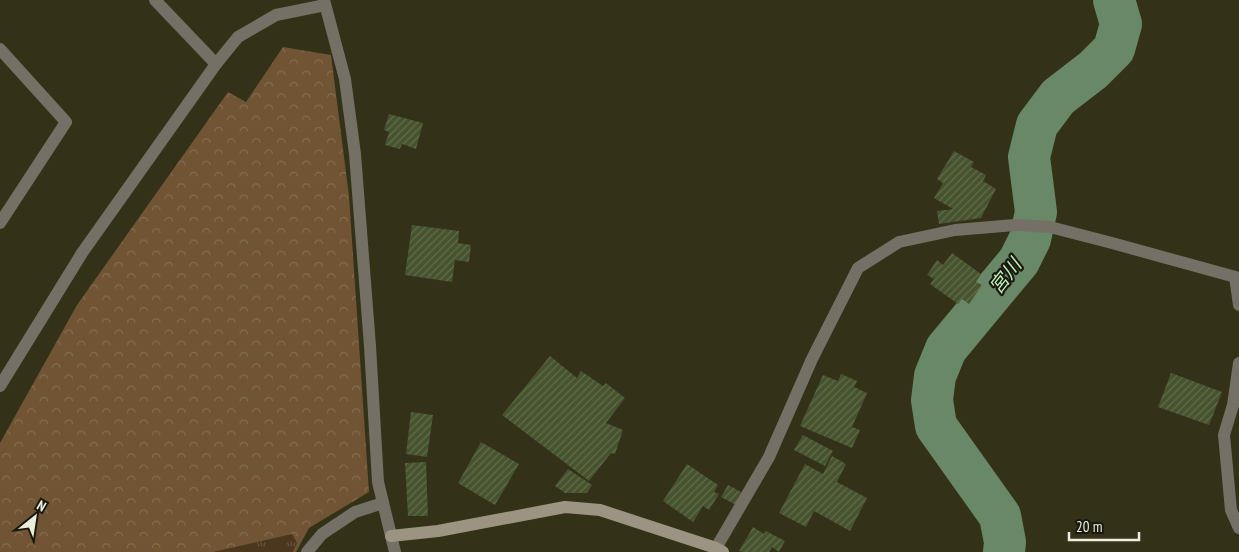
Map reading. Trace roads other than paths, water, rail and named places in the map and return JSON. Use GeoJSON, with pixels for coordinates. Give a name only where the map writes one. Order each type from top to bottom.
{"type":"FeatureCollection","features":[{"type":"Feature","properties":{"kind":"street"},"geometry":{"type":"LineString","coordinates":[[155,0],[216,64]]}},
{"type":"Feature","properties":{"kind":"street"},"geometry":{"type":"LineString","coordinates":[[0,386],[82,253],[216,64],[238,37],[276,15],[325,2],[345,79],[355,154],[370,346],[378,482],[395,552]]}},
{"type":"Feature","properties":{"kind":"street"},"geometry":{"type":"LineString","coordinates":[[0,49],[66,122],[0,223]]}},
{"type":"Feature","properties":{"kind":"street"},"geometry":{"type":"LineString","coordinates":[[391,536],[438,531],[565,507],[600,510],[720,550],[769,457],[812,359],[858,268],[899,242],[955,230],[1015,225],[1050,228],[1112,242],[1237,277],[1239,305]]}},
{"type":"Feature","properties":{"kind":"street"},"geometry":{"type":"LineString","coordinates":[[1239,363],[1234,406],[1224,435],[1231,510],[1239,528]]}},
{"type":"Feature","properties":{"kind":"street"},"geometry":{"type":"LineString","coordinates":[[307,552],[322,534],[355,512],[383,503]]}},
{"type":"Feature","properties":{"kind":"waterway","name":"宮川"},"geometry":{"type":"LineString","coordinates":[[1004,552],[1005,542],[1000,516],[936,426],[932,400],[935,376],[946,349],[1019,261],[1030,239],[1036,212],[1029,157],[1037,125],[1058,97],[1093,70],[1114,49],[1121,24],[1114,0]]}}]}
